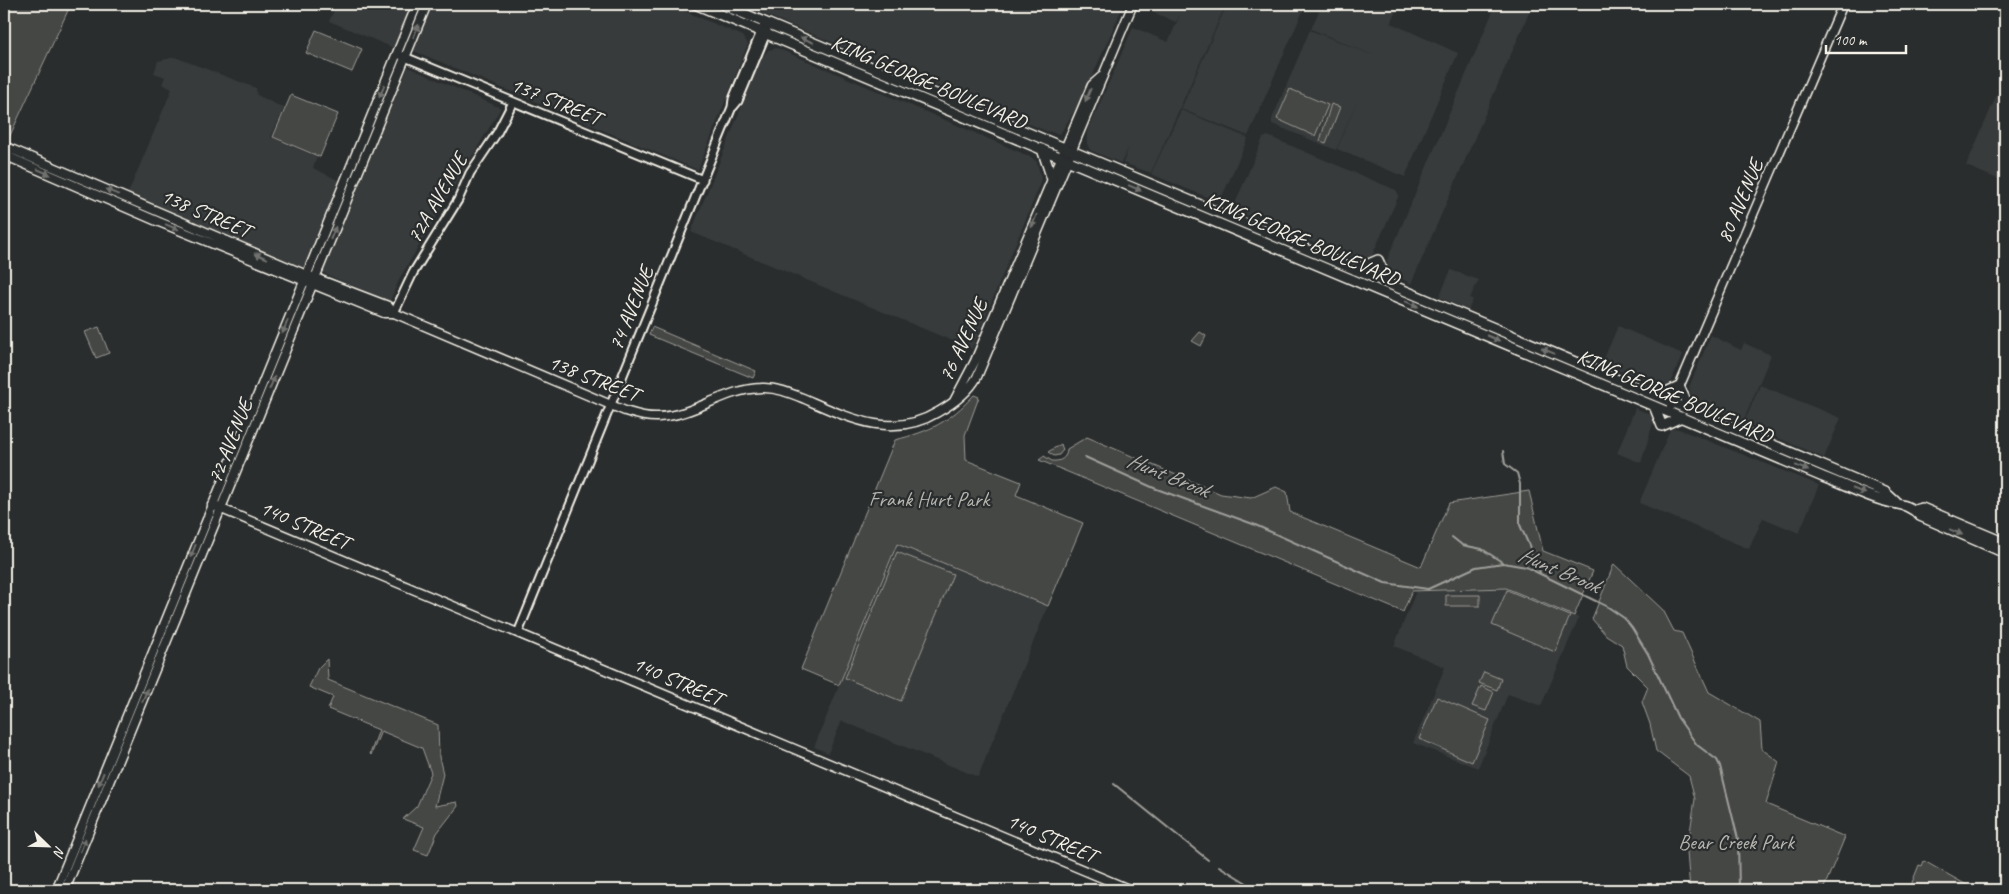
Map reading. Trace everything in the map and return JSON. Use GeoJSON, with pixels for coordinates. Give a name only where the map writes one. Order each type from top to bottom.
{"type":"FeatureCollection","features":[{"type":"Feature","properties":{"kind":"main road","name":"72 AVENUE"},"geometry":{"type":"LineString","coordinates":[[65,890],[221,509],[417,4]]}},
{"type":"Feature","properties":{"kind":"main road","name":"72 AVENUE"},"geometry":{"type":"LineString","coordinates":[[56,890],[212,505],[427,4]]}},
{"type":"Feature","properties":{"kind":"main road","name":"KING GEORGE BOULEVARD"},"geometry":{"type":"LineString","coordinates":[[695,4],[765,28],[1067,154],[1682,418],[1883,501],[1896,502]]}},
{"type":"Feature","properties":{"kind":"main road","name":"KING GEORGE BOULEVARD"},"geometry":{"type":"LineString","coordinates":[[721,4],[765,28],[1042,148],[1067,154],[1390,284],[1885,492],[1896,502],[1914,510],[1920,516],[2005,553]]}},
{"type":"Feature","properties":{"kind":"main road","name":"76 AVENUE"},"geometry":{"type":"LineString","coordinates":[[954,400],[965,395],[977,377],[1067,154],[1099,88],[1101,77],[1133,4]]}},
{"type":"Feature","properties":{"kind":"main road","name":"80 AVENUE"},"geometry":{"type":"LineString","coordinates":[[1668,412],[1843,4]]}},
{"type":"Feature","properties":{"kind":"main road"},"geometry":{"type":"LineString","coordinates":[[1042,148],[1052,179]]}},
{"type":"Feature","properties":{"kind":"main road","name":"138 STREET"},"geometry":{"type":"LineString","coordinates":[[7,152],[309,280],[388,306],[394,313],[610,406],[647,416],[669,416],[737,391],[763,388],[785,392],[856,421],[886,426],[902,426],[924,420],[954,400]]}},
{"type":"Feature","properties":{"kind":"main road","name":"76 AVENUE"},"geometry":{"type":"LineString","coordinates":[[954,400],[975,361],[1052,179],[1067,154]]}},
{"type":"Feature","properties":{"kind":"main road"},"geometry":{"type":"LineString","coordinates":[[1355,270],[1378,260],[1390,284]]}},
{"type":"Feature","properties":{"kind":"main road"},"geometry":{"type":"LineString","coordinates":[[977,377],[976,369],[993,328],[994,317]]}},
{"type":"Feature","properties":{"kind":"main road"},"geometry":{"type":"LineString","coordinates":[[1658,396],[1679,386],[1690,410]]}},
{"type":"Feature","properties":{"kind":"main road"},"geometry":{"type":"LineString","coordinates":[[1654,406],[1662,426],[1682,418]]}},
{"type":"Feature","properties":{"kind":"main road","name":"140 STREET"},"geometry":{"type":"LineString","coordinates":[[212,505],[1131,890]]}},
{"type":"Feature","properties":{"kind":"main road","name":"KING GEORGE BOULEVARD"},"geometry":{"type":"LineString","coordinates":[[1914,510],[1922,508],[2005,543]]}},
{"type":"Feature","properties":{"kind":"street","name":"74 AVENUE"},"geometry":{"type":"LineString","coordinates":[[518,633],[732,108],[738,101],[765,28]]}},
{"type":"Feature","properties":{"kind":"street","name":"137 STREET"},"geometry":{"type":"LineString","coordinates":[[397,54],[703,180]]}},
{"type":"Feature","properties":{"kind":"street","name":"72A AVENUE"},"geometry":{"type":"LineString","coordinates":[[394,313],[413,273],[458,200],[470,173],[497,133],[513,102]]}},
{"type":"Feature","properties":{"kind":"street"},"geometry":{"type":"LineString","coordinates":[[4,168],[7,152]]}},
{"type":"Feature","properties":{"kind":"shaded area"},"geometry":{"type":"Polygon","coordinates":[[[337,4],[414,4],[396,49],[329,21],[337,4]]]}},
{"type":"Feature","properties":{"kind":"shaded area"},"geometry":{"type":"Polygon","coordinates":[[[433,4],[668,4],[743,36],[748,44],[698,170],[414,51],[433,4]]]}},
{"type":"Feature","properties":{"kind":"shaded area"},"geometry":{"type":"Polygon","coordinates":[[[740,4],[1124,4],[1084,95],[1060,134],[1046,131],[740,4]]]}},
{"type":"Feature","properties":{"kind":"shaded area"},"geometry":{"type":"Polygon","coordinates":[[[1144,4],[1226,4],[1151,173],[1123,163],[1129,147],[1121,163],[1090,150],[1087,144],[1087,133],[1133,27],[1168,42],[1180,15],[1176,22],[1143,8],[1144,4]]]}},
{"type":"Feature","properties":{"kind":"shaded area"},"geometry":{"type":"Polygon","coordinates":[[[1227,4],[1306,4],[1248,136],[1181,109],[1227,4]]]}},
{"type":"Feature","properties":{"kind":"shaded area"},"geometry":{"type":"Polygon","coordinates":[[[1322,4],[1399,4],[1391,23],[1458,53],[1405,177],[1337,149],[1357,101],[1336,150],[1272,124],[1272,119],[1310,30],[1375,56],[1311,29],[1322,4]]]}},
{"type":"Feature","properties":{"kind":"shaded area"},"geometry":{"type":"Polygon","coordinates":[[[1496,4],[1533,4],[1411,284],[1389,271],[1387,260],[1496,4]]]}},
{"type":"Feature","properties":{"kind":"shaded area"},"geometry":{"type":"Polygon","coordinates":[[[777,48],[1031,157],[1037,162],[1041,178],[1038,190],[972,349],[691,232],[761,59],[768,50],[777,48]]]}},
{"type":"Feature","properties":{"kind":"shaded area"},"geometry":{"type":"Polygon","coordinates":[[[175,57],[256,88],[257,95],[284,108],[271,137],[317,157],[313,168],[342,182],[307,272],[126,198],[172,89],[162,84],[165,77],[154,73],[158,61],[175,57]]]}},
{"type":"Feature","properties":{"kind":"shaded area"},"geometry":{"type":"Polygon","coordinates":[[[408,67],[501,108],[400,278],[390,301],[325,274],[322,271],[408,67]]]}},
{"type":"Feature","properties":{"kind":"shaded area"},"geometry":{"type":"Polygon","coordinates":[[[2005,76],[2005,182],[1966,166],[2005,76]]]}},
{"type":"Feature","properties":{"kind":"shaded area"},"geometry":{"type":"Polygon","coordinates":[[[1181,110],[1248,138],[1221,199],[1216,201],[1151,174],[1181,110]]]}},
{"type":"Feature","properties":{"kind":"shaded area"},"geometry":{"type":"Polygon","coordinates":[[[1268,136],[1396,190],[1399,195],[1372,256],[1364,260],[1354,260],[1240,212],[1234,206],[1263,138],[1268,136]]]}},
{"type":"Feature","properties":{"kind":"shaded area"},"geometry":{"type":"Polygon","coordinates":[[[1451,270],[1479,280],[1470,298],[1473,300],[1468,310],[1439,297],[1451,270]]]}},
{"type":"Feature","properties":{"kind":"shaded area"},"geometry":{"type":"Polygon","coordinates":[[[1618,326],[1683,354],[1670,383],[1658,388],[1602,363],[1618,326]]]}},
{"type":"Feature","properties":{"kind":"shaded area"},"geometry":{"type":"Polygon","coordinates":[[[1711,335],[1741,350],[1744,343],[1771,355],[1743,422],[1692,399],[1689,387],[1711,335]]]}},
{"type":"Feature","properties":{"kind":"shaded area"},"geometry":{"type":"Polygon","coordinates":[[[1760,385],[1841,418],[1824,458],[1744,423],[1760,385]]]}},
{"type":"Feature","properties":{"kind":"shaded area"},"geometry":{"type":"Polygon","coordinates":[[[1635,408],[1650,414],[1654,420],[1641,463],[1617,453],[1635,408]]]}},
{"type":"Feature","properties":{"kind":"shaded area"},"geometry":{"type":"Polygon","coordinates":[[[1676,428],[1819,485],[1799,533],[1763,518],[1749,549],[1639,503],[1670,430],[1676,428]]]}},
{"type":"Feature","properties":{"kind":"shaded area"},"geometry":{"type":"Polygon","coordinates":[[[897,544],[1048,606],[978,777],[842,721],[828,753],[814,747],[897,544]]]}},
{"type":"Feature","properties":{"kind":"shaded area"},"geometry":{"type":"Polygon","coordinates":[[[1506,588],[1579,618],[1541,706],[1508,694],[1478,768],[1413,743],[1445,667],[1394,646],[1416,591],[1506,588]]]}},
{"type":"Feature","properties":{"kind":"green space"},"geometry":{"type":"Polygon","coordinates":[[[4,4],[71,4],[7,142],[4,140],[4,4]]]}},
{"type":"Feature","properties":{"kind":"green space"},"geometry":{"type":"Polygon","coordinates":[[[316,30],[362,49],[352,72],[306,53],[316,30]]]}},
{"type":"Feature","properties":{"kind":"green space"},"geometry":{"type":"Polygon","coordinates":[[[1290,89],[1328,105],[1315,136],[1277,119],[1290,89]]]}},
{"type":"Feature","properties":{"kind":"green space"},"geometry":{"type":"Polygon","coordinates":[[[291,95],[338,114],[320,157],[273,137],[291,95]]]}},
{"type":"Feature","properties":{"kind":"green space"},"geometry":{"type":"Polygon","coordinates":[[[1331,104],[1340,107],[1326,143],[1320,141],[1331,104]]]}},
{"type":"Feature","properties":{"kind":"green space"},"geometry":{"type":"Polygon","coordinates":[[[99,327],[109,353],[96,358],[85,332],[99,327]]]}},
{"type":"Feature","properties":{"kind":"green space"},"geometry":{"type":"Polygon","coordinates":[[[652,327],[756,371],[753,378],[649,335],[652,327]]]}},
{"type":"Feature","properties":{"kind":"green space"},"geometry":{"type":"Polygon","coordinates":[[[1200,332],[1206,336],[1201,346],[1192,341],[1200,332]]]}},
{"type":"Feature","properties":{"kind":"green space","name":"Frank Hurt Park"},"geometry":{"type":"Polygon","coordinates":[[[974,395],[979,397],[965,435],[966,460],[1021,482],[1016,495],[1083,523],[1048,606],[897,544],[839,685],[801,669],[895,440],[919,433],[948,419],[974,395]]]}},
{"type":"Feature","properties":{"kind":"green space"},"geometry":{"type":"Polygon","coordinates":[[[1087,437],[1221,494],[1251,498],[1276,487],[1287,492],[1290,512],[1421,567],[1449,503],[1529,491],[1543,551],[1593,571],[1574,616],[1506,588],[1412,591],[1403,612],[1039,460],[1044,456],[1052,461],[1058,461],[1066,455],[1067,449],[1087,437]]]}},
{"type":"Feature","properties":{"kind":"green space"},"geometry":{"type":"Polygon","coordinates":[[[1061,444],[1063,450],[1059,455],[1054,456],[1048,452],[1061,444]]]}},
{"type":"Feature","properties":{"kind":"green space"},"geometry":{"type":"Polygon","coordinates":[[[897,552],[953,574],[901,701],[845,678],[897,552]]]}},
{"type":"Feature","properties":{"kind":"green space","name":"Bear Creek Park"},"geometry":{"type":"Polygon","coordinates":[[[1614,564],[1663,610],[1674,631],[1682,633],[1709,692],[1760,722],[1762,749],[1779,762],[1766,804],[1845,837],[1823,890],[1690,890],[1687,852],[1695,799],[1689,776],[1656,751],[1650,724],[1642,702],[1648,687],[1627,666],[1622,645],[1606,635],[1592,619],[1614,564]]]}},
{"type":"Feature","properties":{"kind":"green space"},"geometry":{"type":"Polygon","coordinates":[[[1507,590],[1570,616],[1555,652],[1492,625],[1507,590]]]}},
{"type":"Feature","properties":{"kind":"green space"},"geometry":{"type":"Polygon","coordinates":[[[1446,595],[1480,595],[1480,606],[1446,606],[1446,595]]]}},
{"type":"Feature","properties":{"kind":"green space"},"geometry":{"type":"Polygon","coordinates":[[[327,659],[328,680],[438,725],[439,757],[443,774],[435,806],[457,802],[458,806],[437,833],[428,855],[414,850],[424,827],[403,819],[417,806],[431,773],[422,748],[381,731],[371,755],[379,730],[328,709],[333,697],[309,687],[318,668],[327,659]]]}},
{"type":"Feature","properties":{"kind":"green space"},"geometry":{"type":"Polygon","coordinates":[[[1484,672],[1501,679],[1497,690],[1479,683],[1484,672]]]}},
{"type":"Feature","properties":{"kind":"green space"},"geometry":{"type":"Polygon","coordinates":[[[1481,686],[1494,692],[1486,711],[1472,706],[1481,686]]]}},
{"type":"Feature","properties":{"kind":"green space"},"geometry":{"type":"Polygon","coordinates":[[[1437,697],[1490,720],[1472,762],[1419,739],[1437,697]]]}},
{"type":"Feature","properties":{"kind":"green space"},"geometry":{"type":"Polygon","coordinates":[[[1924,861],[1976,890],[1909,890],[1919,865],[1922,866],[1924,861]]]}},
{"type":"Feature","properties":{"kind":"waterway"},"geometry":{"type":"LineString","coordinates":[[1503,451],[1505,464],[1517,473],[1520,484],[1520,525],[1531,550],[1532,560],[1540,572]]}},
{"type":"Feature","properties":{"kind":"waterway","name":"Hunt Brook"},"geometry":{"type":"LineString","coordinates":[[1085,457],[1154,488],[1253,524],[1385,583],[1428,589],[1476,567],[1503,563],[1526,567],[1608,607],[1624,618],[1632,628],[1648,654],[1678,718],[1697,745],[1717,760],[1720,766],[1738,839],[1739,890]]}},
{"type":"Feature","properties":{"kind":"waterway"},"geometry":{"type":"LineString","coordinates":[[1452,537],[1462,545],[1482,549],[1502,562]]}},
{"type":"Feature","properties":{"kind":"waterway"},"geometry":{"type":"LineString","coordinates":[[1114,784],[1208,860]]}},
{"type":"Feature","properties":{"kind":"waterway"},"geometry":{"type":"LineString","coordinates":[[1219,866],[1258,890]]}}]}
